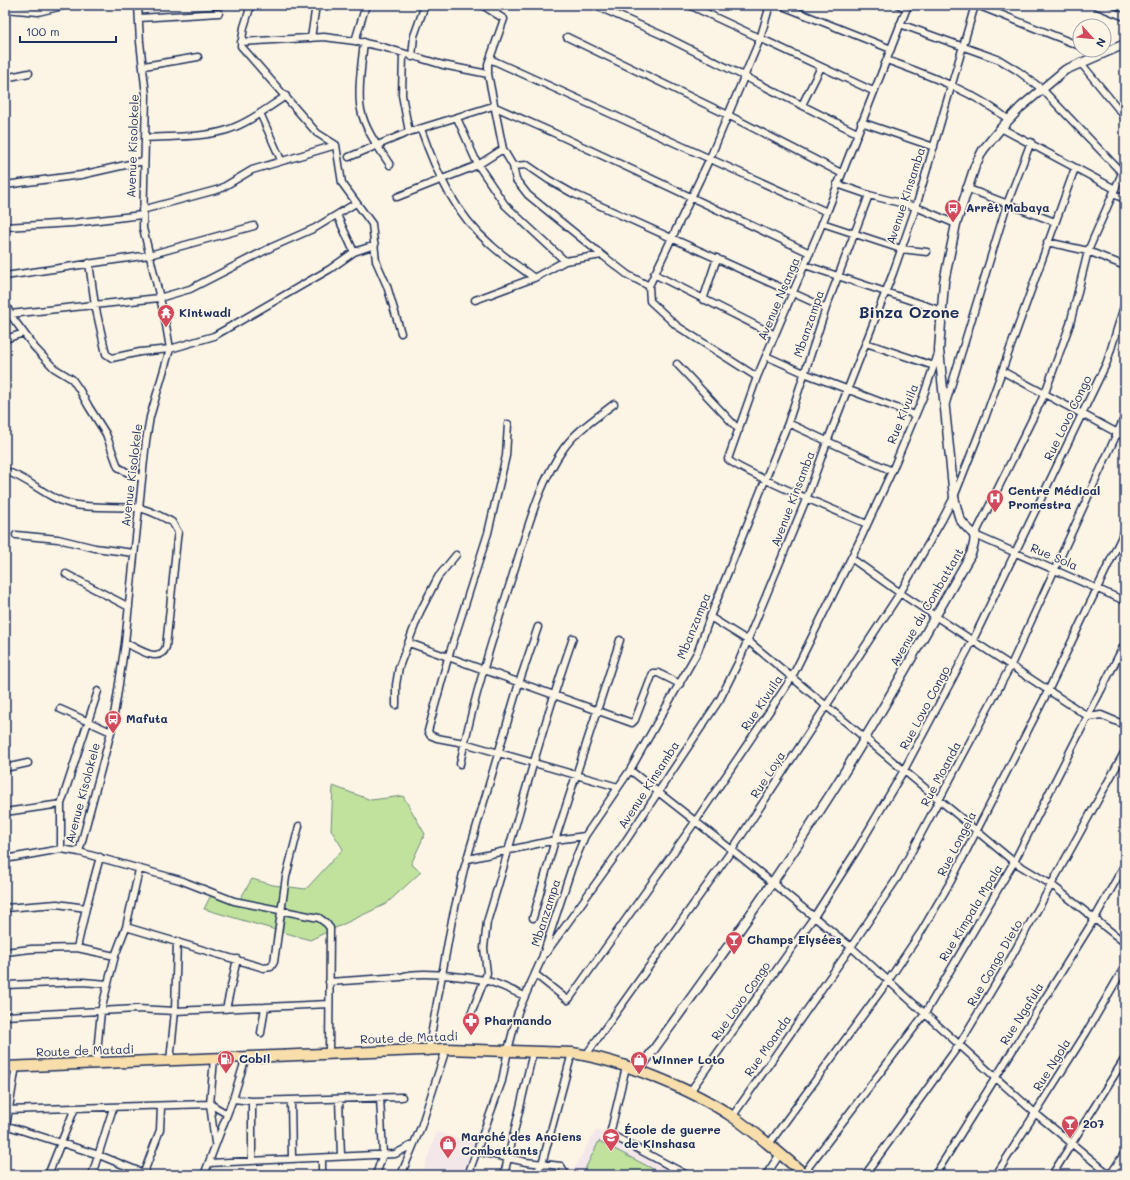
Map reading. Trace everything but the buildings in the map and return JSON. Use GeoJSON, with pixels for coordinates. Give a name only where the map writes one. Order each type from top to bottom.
{"type":"FeatureCollection","features":[{"type":"Feature","properties":{"kind":"main road","name":"Route de Matadi"},"geometry":{"type":"LineString","coordinates":[[5,1067],[329,1053],[429,1051],[446,1049],[572,1053],[586,1055],[639,1070],[689,1093],[732,1117],[769,1144],[804,1174]]}},
{"type":"Feature","properties":{"kind":"main road"},"geometry":{"type":"LineString","coordinates":[[1111,1175],[1125,1155]]}},
{"type":"Feature","properties":{"kind":"street"},"geometry":{"type":"LineString","coordinates":[[5,9],[38,12],[67,5]]}},
{"type":"Feature","properties":{"kind":"street","name":"Avenue Kisolokele"},"geometry":{"type":"LineString","coordinates":[[79,852],[111,732],[125,643],[142,477],[150,417],[170,349],[165,319],[149,256],[142,213],[146,95],[144,66],[140,42],[138,5]]}},
{"type":"Feature","properties":{"kind":"street"},"geometry":{"type":"LineString","coordinates":[[251,5],[241,42],[244,50],[317,132],[336,145],[342,183],[372,224],[376,261],[387,286],[401,333]]}},
{"type":"Feature","properties":{"kind":"street"},"geometry":{"type":"LineString","coordinates":[[311,38],[316,5]]}},
{"type":"Feature","properties":{"kind":"street"},"geometry":{"type":"LineString","coordinates":[[355,41],[366,5]]}},
{"type":"Feature","properties":{"kind":"street"},"geometry":{"type":"LineString","coordinates":[[412,57],[414,36],[425,5]]}},
{"type":"Feature","properties":{"kind":"street"},"geometry":{"type":"LineString","coordinates":[[482,5],[502,17],[504,22],[490,59],[488,74],[493,106],[503,149],[513,166],[516,180],[528,195],[602,255],[628,275],[649,286]]}},
{"type":"Feature","properties":{"kind":"street"},"geometry":{"type":"LineString","coordinates":[[495,13],[499,5]]}},
{"type":"Feature","properties":{"kind":"street"},"geometry":{"type":"LineString","coordinates":[[594,5],[662,35],[857,133]]}},
{"type":"Feature","properties":{"kind":"street"},"geometry":{"type":"LineString","coordinates":[[689,5],[873,91]]}},
{"type":"Feature","properties":{"kind":"street"},"geometry":{"type":"LineString","coordinates":[[757,377],[677,326],[650,301],[649,286],[710,158],[743,76],[760,39],[770,5]]}},
{"type":"Feature","properties":{"kind":"street"},"geometry":{"type":"LineString","coordinates":[[780,5],[891,49]]}},
{"type":"Feature","properties":{"kind":"street"},"geometry":{"type":"LineString","coordinates":[[899,5],[907,7]]}},
{"type":"Feature","properties":{"kind":"street"},"geometry":{"type":"LineString","coordinates":[[976,5],[1072,43]]}},
{"type":"Feature","properties":{"kind":"street","name":"Avenue Kinsamba"},"geometry":{"type":"LineString","coordinates":[[542,958],[619,851],[720,699],[747,640],[807,497],[826,442],[848,390],[901,249],[916,207],[976,5]]}},
{"type":"Feature","properties":{"kind":"street"},"geometry":{"type":"LineString","coordinates":[[1095,5],[1125,17]]}},
{"type":"Feature","properties":{"kind":"street","name":"Avenue Nsanga"},"geometry":{"type":"LineString","coordinates":[[867,524],[764,479],[729,461],[728,456],[757,377],[827,212],[907,7]]}},
{"type":"Feature","properties":{"kind":"street"},"geometry":{"type":"LineString","coordinates":[[139,18],[219,12]]}},
{"type":"Feature","properties":{"kind":"street"},"geometry":{"type":"LineString","coordinates":[[900,24],[1000,60],[1018,71],[1042,89],[1121,170],[1122,176],[1088,251],[1070,324],[1045,393],[975,535],[960,518],[954,497],[944,408],[940,350],[944,282],[956,224],[966,188],[983,150],[1009,120],[1042,89],[1064,70],[1090,58]]}},
{"type":"Feature","properties":{"kind":"street"},"geometry":{"type":"LineString","coordinates":[[567,36],[728,114],[842,173]]}},
{"type":"Feature","properties":{"kind":"street"},"geometry":{"type":"LineString","coordinates":[[241,42],[324,37],[364,42],[412,57],[488,74]]}},
{"type":"Feature","properties":{"kind":"street"},"geometry":{"type":"LineString","coordinates":[[364,42],[361,73],[361,110],[377,145],[390,165]]}},
{"type":"Feature","properties":{"kind":"street"},"geometry":{"type":"LineString","coordinates":[[1112,49],[1125,44]]}},
{"type":"Feature","properties":{"kind":"street"},"geometry":{"type":"LineString","coordinates":[[403,54],[402,95],[409,132]]}},
{"type":"Feature","properties":{"kind":"street"},"geometry":{"type":"LineString","coordinates":[[144,66],[198,57]]}},
{"type":"Feature","properties":{"kind":"street"},"geometry":{"type":"LineString","coordinates":[[490,59],[827,212]]}},
{"type":"Feature","properties":{"kind":"street"},"geometry":{"type":"LineString","coordinates":[[887,60],[952,85],[980,99],[1009,120]]}},
{"type":"Feature","properties":{"kind":"street"},"geometry":{"type":"LineString","coordinates":[[1080,62],[1125,117]]}},
{"type":"Feature","properties":{"kind":"street"},"geometry":{"type":"LineString","coordinates":[[802,105],[821,67]]}},
{"type":"Feature","properties":{"kind":"street"},"geometry":{"type":"LineString","coordinates":[[5,78],[29,73]]}},
{"type":"Feature","properties":{"kind":"street"},"geometry":{"type":"LineString","coordinates":[[145,138],[188,136],[219,132],[236,126],[260,113],[286,96]]}},
{"type":"Feature","properties":{"kind":"street"},"geometry":{"type":"LineString","coordinates":[[349,156],[409,132],[493,106],[810,253]]}},
{"type":"Feature","properties":{"kind":"street"},"geometry":{"type":"LineString","coordinates":[[260,113],[281,160]]}},
{"type":"Feature","properties":{"kind":"street"},"geometry":{"type":"LineString","coordinates":[[457,118],[478,165],[505,205],[565,261]]}},
{"type":"Feature","properties":{"kind":"street"},"geometry":{"type":"LineString","coordinates":[[861,122],[934,147]]}},
{"type":"Feature","properties":{"kind":"street"},"geometry":{"type":"LineString","coordinates":[[1001,128],[1030,142],[1125,199]]}},
{"type":"Feature","properties":{"kind":"street"},"geometry":{"type":"LineString","coordinates":[[420,129],[441,181],[452,200],[490,244],[534,278]]}},
{"type":"Feature","properties":{"kind":"street"},"geometry":{"type":"LineString","coordinates":[[944,408],[1007,204],[1030,142]]}},
{"type":"Feature","properties":{"kind":"street"},"geometry":{"type":"LineString","coordinates":[[5,227],[73,223],[142,213],[220,189],[252,170],[281,160],[336,145]]}},
{"type":"Feature","properties":{"kind":"street"},"geometry":{"type":"LineString","coordinates":[[397,197],[441,181],[478,165],[503,149]]}},
{"type":"Feature","properties":{"kind":"street"},"geometry":{"type":"LineString","coordinates":[[5,185],[81,175],[143,161]]}},
{"type":"Feature","properties":{"kind":"street"},"geometry":{"type":"LineString","coordinates":[[513,166],[527,165],[572,193],[826,308]]}},
{"type":"Feature","properties":{"kind":"street","name":"Rue Loya"},"geometry":{"type":"LineString","coordinates":[[586,1055],[732,850],[900,593],[954,497],[1002,371],[1047,242],[1075,168]]}},
{"type":"Feature","properties":{"kind":"street"},"geometry":{"type":"LineString","coordinates":[[837,184],[868,195],[916,207],[956,224]]}},
{"type":"Feature","properties":{"kind":"street"},"geometry":{"type":"LineString","coordinates":[[966,188],[1055,222]]}},
{"type":"Feature","properties":{"kind":"street","name":"Mbanzampa"},"geometry":{"type":"LineString","coordinates":[[468,1175],[502,1081],[518,1012],[542,958],[572,867],[585,836],[630,770],[698,651],[764,479],[788,423],[826,308],[868,195]]}},
{"type":"Feature","properties":{"kind":"street"},"geometry":{"type":"LineString","coordinates":[[10,314],[159,298],[205,282],[272,247],[315,228],[356,203]]}},
{"type":"Feature","properties":{"kind":"street"},"geometry":{"type":"LineString","coordinates":[[337,215],[354,252]]}},
{"type":"Feature","properties":{"kind":"street"},"geometry":{"type":"LineString","coordinates":[[822,223],[901,249],[927,252]]}},
{"type":"Feature","properties":{"kind":"street"},"geometry":{"type":"LineString","coordinates":[[5,276],[89,263],[149,256],[254,226]]}},
{"type":"Feature","properties":{"kind":"street"},"geometry":{"type":"LineString","coordinates":[[1047,242],[1088,251],[1125,266]]}},
{"type":"Feature","properties":{"kind":"street"},"geometry":{"type":"LineString","coordinates":[[89,263],[95,305],[106,354],[109,358],[170,349],[214,336],[229,329],[330,269],[354,252],[375,245]]}},
{"type":"Feature","properties":{"kind":"street"},"geometry":{"type":"LineString","coordinates":[[475,300],[534,278],[565,261],[602,255]]}},
{"type":"Feature","properties":{"kind":"street"},"geometry":{"type":"LineString","coordinates":[[703,300],[717,258]]}},
{"type":"Feature","properties":{"kind":"street"},"geometry":{"type":"LineString","coordinates":[[805,265],[942,311]]}},
{"type":"Feature","properties":{"kind":"street"},"geometry":{"type":"LineString","coordinates":[[654,274],[774,335]]}},
{"type":"Feature","properties":{"kind":"street","name":"Rue Lovo Congo"},"geometry":{"type":"LineString","coordinates":[[689,1093],[814,917],[858,848],[904,770],[973,640],[1107,362],[1125,303]]}},
{"type":"Feature","properties":{"kind":"street"},"geometry":{"type":"LineString","coordinates":[[5,304],[10,314],[24,333],[54,368],[72,379],[79,389],[106,434],[118,467],[135,477],[142,477]]}},
{"type":"Feature","properties":{"kind":"street"},"geometry":{"type":"LineString","coordinates":[[5,339],[24,333]]}},
{"type":"Feature","properties":{"kind":"street"},"geometry":{"type":"LineString","coordinates":[[866,343],[934,366]]}},
{"type":"Feature","properties":{"kind":"street","name":"Rue Kivuila"},"geometry":{"type":"LineString","coordinates":[[535,974],[565,998],[570,998],[695,822],[791,678],[851,558],[892,470],[940,350]]}},
{"type":"Feature","properties":{"kind":"street"},"geometry":{"type":"LineString","coordinates":[[766,356],[804,373],[915,415]]}},
{"type":"Feature","properties":{"kind":"street"},"geometry":{"type":"LineString","coordinates":[[677,364],[738,430]]}},
{"type":"Feature","properties":{"kind":"street"},"geometry":{"type":"LineString","coordinates":[[1002,371],[1045,393],[1081,415],[1125,437]]}},
{"type":"Feature","properties":{"kind":"street"},"geometry":{"type":"LineString","coordinates":[[460,764],[464,743],[484,670],[526,533],[538,500],[553,465],[564,448],[577,432],[614,404]]}},
{"type":"Feature","properties":{"kind":"street","name":"Rue Moanda"},"geometry":{"type":"LineString","coordinates":[[732,1117],[898,877],[1011,665],[1125,416]]}},
{"type":"Feature","properties":{"kind":"street"},"geometry":{"type":"LineString","coordinates":[[788,423],[826,442],[892,470]]}},
{"type":"Feature","properties":{"kind":"street"},"geometry":{"type":"LineString","coordinates":[[508,424],[506,456],[488,533],[448,658],[428,731],[430,735],[437,738],[464,743],[534,765],[618,787]]}},
{"type":"Feature","properties":{"kind":"street"},"geometry":{"type":"LineString","coordinates":[[5,471],[26,479],[46,493],[69,503],[90,507],[140,508],[172,522],[176,526],[178,532],[166,647],[164,653],[160,656],[154,656],[125,643]]}},
{"type":"Feature","properties":{"kind":"street","name":"Rue Longela"},"geometry":{"type":"LineString","coordinates":[[769,1144],[888,981],[921,932],[951,881],[1049,689],[1125,530]]}},
{"type":"Feature","properties":{"kind":"street"},"geometry":{"type":"LineString","coordinates":[[16,535],[58,539],[95,548],[134,553]]}},
{"type":"Feature","properties":{"kind":"street","name":"Rue Sola"},"geometry":{"type":"LineString","coordinates":[[975,535],[1125,600]]}},
{"type":"Feature","properties":{"kind":"street","name":"Avenue du Combattant"},"geometry":{"type":"LineString","coordinates":[[639,1070],[772,883],[865,739],[971,554],[975,544],[975,535]]}},
{"type":"Feature","properties":{"kind":"street"},"geometry":{"type":"LineString","coordinates":[[396,705],[396,685],[399,667],[431,588],[456,555]]}},
{"type":"Feature","properties":{"kind":"street"},"geometry":{"type":"LineString","coordinates":[[851,558],[900,593],[1049,689],[1089,717],[1101,715],[1125,726]]}},
{"type":"Feature","properties":{"kind":"street"},"geometry":{"type":"LineString","coordinates":[[66,574],[129,607]]}},
{"type":"Feature","properties":{"kind":"street"},"geometry":{"type":"LineString","coordinates":[[710,617],[747,640],[1014,862],[1052,885],[1125,943]]}},
{"type":"Feature","properties":{"kind":"street"},"geometry":{"type":"LineString","coordinates":[[429,1051],[444,974],[452,920],[519,683],[538,627]]}},
{"type":"Feature","properties":{"kind":"street"},"geometry":{"type":"LineString","coordinates":[[471,1014],[487,973],[484,948],[485,935],[553,696],[573,638]]}},
{"type":"Feature","properties":{"kind":"street"},"geometry":{"type":"LineString","coordinates":[[533,918],[555,840],[578,776],[596,711],[620,640]]}},
{"type":"Feature","properties":{"kind":"street"},"geometry":{"type":"LineString","coordinates":[[409,643],[553,696],[632,723],[635,720],[653,673],[658,673],[680,684]]}},
{"type":"Feature","properties":{"kind":"street","name":"Rue Kimpala Mpala"},"geometry":{"type":"LineString","coordinates":[[804,1174],[924,1015],[1014,862],[1125,644]]}},
{"type":"Feature","properties":{"kind":"street"},"geometry":{"type":"LineString","coordinates":[[61,849],[61,804],[98,691]]}},
{"type":"Feature","properties":{"kind":"street"},"geometry":{"type":"LineString","coordinates":[[60,709],[111,732]]}},
{"type":"Feature","properties":{"kind":"street","name":"Rue Congo Dieto"},"geometry":{"type":"LineString","coordinates":[[865,1175],[959,1045],[1007,965],[1125,751]]}},
{"type":"Feature","properties":{"kind":"street"},"geometry":{"type":"LineString","coordinates":[[5,768],[28,763]]}},
{"type":"Feature","properties":{"kind":"street"},"geometry":{"type":"LineString","coordinates":[[630,770],[732,850],[851,947],[924,1015],[1035,1113],[1111,1175]]}},
{"type":"Feature","properties":{"kind":"street"},"geometry":{"type":"LineString","coordinates":[[5,812],[61,804]]}},
{"type":"Feature","properties":{"kind":"street"},"geometry":{"type":"LineString","coordinates":[[126,927],[264,968],[271,967],[274,962],[286,877],[299,826]]}},
{"type":"Feature","properties":{"kind":"street"},"geometry":{"type":"LineString","coordinates":[[468,859],[555,840],[585,836]]}},
{"type":"Feature","properties":{"kind":"street"},"geometry":{"type":"LineString","coordinates":[[5,859],[61,849],[79,852],[100,857],[139,870],[180,880],[234,901],[319,918],[330,928],[329,1053]]}},
{"type":"Feature","properties":{"kind":"street"},"geometry":{"type":"LineString","coordinates":[[77,948],[100,857]]}},
{"type":"Feature","properties":{"kind":"street","name":"Rue Ngafula"},"geometry":{"type":"LineString","coordinates":[[935,1175],[1095,918],[1125,864]]}},
{"type":"Feature","properties":{"kind":"street"},"geometry":{"type":"LineString","coordinates":[[96,1063],[101,1011],[115,956],[126,927],[139,870]]}},
{"type":"Feature","properties":{"kind":"street"},"geometry":{"type":"LineString","coordinates":[[5,908],[57,904],[86,908]]}},
{"type":"Feature","properties":{"kind":"street"},"geometry":{"type":"LineString","coordinates":[[170,1061],[175,1011],[177,941]]}},
{"type":"Feature","properties":{"kind":"street"},"geometry":{"type":"LineString","coordinates":[[5,952],[31,949],[77,948],[115,956]]}},
{"type":"Feature","properties":{"kind":"street"},"geometry":{"type":"LineString","coordinates":[[226,1009],[237,959]]}},
{"type":"Feature","properties":{"kind":"street","name":"Rue Ngola"},"geometry":{"type":"LineString","coordinates":[[996,1175],[1125,966]]}},
{"type":"Feature","properties":{"kind":"street"},"geometry":{"type":"LineString","coordinates":[[329,982],[401,977],[408,974],[444,974],[485,980],[525,996]]}},
{"type":"Feature","properties":{"kind":"street"},"geometry":{"type":"LineString","coordinates":[[5,985],[83,982],[108,984]]}},
{"type":"Feature","properties":{"kind":"street"},"geometry":{"type":"LineString","coordinates":[[5,1016],[137,1009],[175,1011],[329,1004]]}},
{"type":"Feature","properties":{"kind":"street"},"geometry":{"type":"LineString","coordinates":[[261,1033],[265,1007]]}},
{"type":"Feature","properties":{"kind":"street"},"geometry":{"type":"LineString","coordinates":[[401,1175],[421,1127],[446,1049]]}},
{"type":"Feature","properties":{"kind":"street"},"geometry":{"type":"LineString","coordinates":[[504,1175],[533,1052]]}},
{"type":"Feature","properties":{"kind":"street"},"geometry":{"type":"LineString","coordinates":[[535,1175],[542,1164],[572,1053]]}},
{"type":"Feature","properties":{"kind":"street"},"geometry":{"type":"LineString","coordinates":[[204,1175],[233,1099],[246,1057]]}},
{"type":"Feature","properties":{"kind":"street"},"geometry":{"type":"LineString","coordinates":[[1052,1175],[1125,1058]]}},
{"type":"Feature","properties":{"kind":"street"},"geometry":{"type":"LineString","coordinates":[[214,1059],[210,1104],[215,1145]]}},
{"type":"Feature","properties":{"kind":"street"},"geometry":{"type":"LineString","coordinates":[[5,1133],[8,1126],[7,1110],[16,1066]]}},
{"type":"Feature","properties":{"kind":"street"},"geometry":{"type":"LineString","coordinates":[[626,1067],[610,1134],[687,1175]]}},
{"type":"Feature","properties":{"kind":"street"},"geometry":{"type":"LineString","coordinates":[[233,1099],[252,1101],[291,1101],[402,1097]]}},
{"type":"Feature","properties":{"kind":"street"},"geometry":{"type":"LineString","coordinates":[[376,1175],[383,1154],[380,1098]]}},
{"type":"Feature","properties":{"kind":"street"},"geometry":{"type":"LineString","coordinates":[[339,1099],[342,1156]]}},
{"type":"Feature","properties":{"kind":"street"},"geometry":{"type":"LineString","coordinates":[[252,1101],[252,1161]]}},
{"type":"Feature","properties":{"kind":"street"},"geometry":{"type":"LineString","coordinates":[[291,1101],[292,1159]]}},
{"type":"Feature","properties":{"kind":"street"},"geometry":{"type":"LineString","coordinates":[[7,1110],[161,1107],[210,1104],[227,1114]]}},
{"type":"Feature","properties":{"kind":"street"},"geometry":{"type":"LineString","coordinates":[[8,1126],[62,1143],[145,1174],[160,1130],[161,1107]]}},
{"type":"Feature","properties":{"kind":"street"},"geometry":{"type":"LineString","coordinates":[[48,1175],[75,1108]]}},
{"type":"Feature","properties":{"kind":"street"},"geometry":{"type":"LineString","coordinates":[[92,1175],[113,1108]]}},
{"type":"Feature","properties":{"kind":"street"},"geometry":{"type":"LineString","coordinates":[[209,1163],[395,1154],[414,1144]]}},
{"type":"Feature","properties":{"kind":"street"},"geometry":{"type":"LineString","coordinates":[[476,1151],[542,1164],[561,1166],[564,1172],[563,1175]]}},
{"type":"Feature","properties":{"kind":"street"},"geometry":{"type":"LineString","coordinates":[[766,1175],[780,1154]]}},
{"type":"Feature","properties":{"kind":"street"},"geometry":{"type":"LineString","coordinates":[[322,1158],[322,1175]]}},
{"type":"Feature","properties":{"kind":"shaded area","name":"École de guerre de Kinshasa"},"geometry":{"type":"Polygon","coordinates":[[[596,1129],[681,1175],[571,1175],[596,1129]]]}},
{"type":"Feature","properties":{"kind":"shaded area","name":"Marché des Anciens Combattants"},"geometry":{"type":"Polygon","coordinates":[[[437,1132],[475,1143],[464,1175],[421,1175],[437,1132]]]}},
{"type":"Feature","properties":{"kind":"green space"},"geometry":{"type":"Polygon","coordinates":[[[333,786],[371,800],[403,796],[425,834],[411,864],[421,872],[386,904],[310,940],[204,909],[211,895],[237,904],[252,879],[273,885],[306,889],[343,849],[331,830],[333,786]]]}},
{"type":"Feature","properties":{"kind":"green space"},"geometry":{"type":"Polygon","coordinates":[[[599,1141],[655,1170],[652,1175],[582,1175],[599,1141]]]}},
{"type":"Feature","properties":{"kind":"place","name":"Arrêt Mabaya"},"geometry":{"type":"Point","coordinates":[953,223]}},
{"type":"Feature","properties":{"kind":"place","name":"Kintwadi"},"geometry":{"type":"Point","coordinates":[166,328]}},
{"type":"Feature","properties":{"kind":"place","name":"Centre Médical Promestra"},"geometry":{"type":"Point","coordinates":[995,513]}},
{"type":"Feature","properties":{"kind":"place","name":"Mafuta"},"geometry":{"type":"Point","coordinates":[113,734]}},
{"type":"Feature","properties":{"kind":"place","name":"Champs Elysées"},"geometry":{"type":"Point","coordinates":[734,955]}},
{"type":"Feature","properties":{"kind":"place","name":"Pharmando"},"geometry":{"type":"Point","coordinates":[471,1036]}},
{"type":"Feature","properties":{"kind":"place","name":"Cobil"},"geometry":{"type":"Point","coordinates":[226,1074]}},
{"type":"Feature","properties":{"kind":"place","name":"Winner Loto"},"geometry":{"type":"Point","coordinates":[639,1075]}},
{"type":"Feature","properties":{"kind":"place","name":"207"},"geometry":{"type":"Point","coordinates":[1070,1139]}},
{"type":"Feature","properties":{"kind":"place","name":"École de guerre de Kinshasa"},"geometry":{"type":"Point","coordinates":[611,1152]}},
{"type":"Feature","properties":{"kind":"place","name":"Marché des Anciens Combattants"},"geometry":{"type":"Point","coordinates":[448,1159]}},
{"type":"Feature","properties":{"kind":"district","name":"Binza Ozone"},"geometry":{"type":"Point","coordinates":[909,312]}}]}
